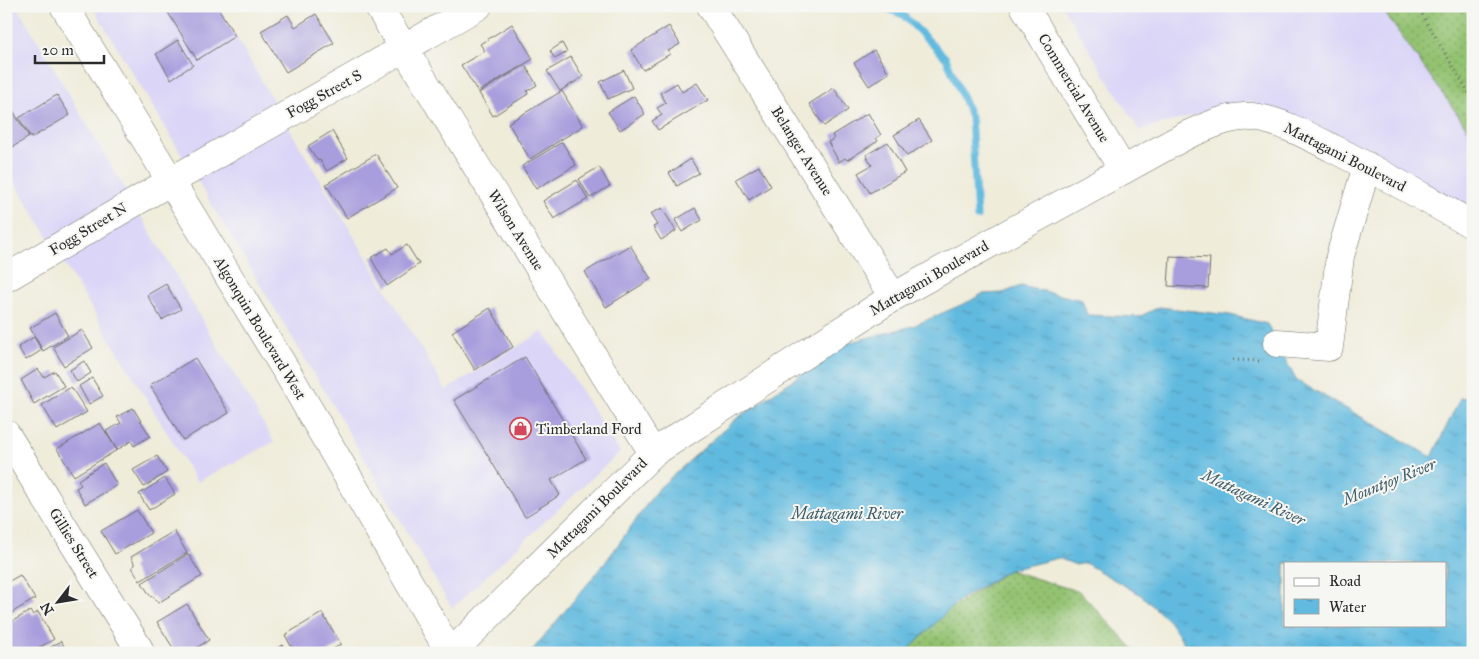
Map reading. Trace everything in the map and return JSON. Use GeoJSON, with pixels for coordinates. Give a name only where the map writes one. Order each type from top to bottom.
{"type":"FeatureCollection","features":[{"type":"Feature","properties":{"kind":"street","name":"Algonquin Boulevard West"},"geometry":{"type":"LineString","coordinates":[[64,6],[290,378],[451,653]]}},
{"type":"Feature","properties":{"kind":"street","name":"Wilson Avenue"},"geometry":{"type":"LineString","coordinates":[[378,6],[653,453]]}},
{"type":"Feature","properties":{"kind":"street","name":"Fogg Street S"},"geometry":{"type":"LineString","coordinates":[[171,181],[478,6]]}},
{"type":"Feature","properties":{"kind":"street","name":"Belanger Avenue"},"geometry":{"type":"LineString","coordinates":[[711,6],[893,297]]}},
{"type":"Feature","properties":{"kind":"street","name":"Commercial Avenue"},"geometry":{"type":"LineString","coordinates":[[1024,6],[1123,170]]}},
{"type":"Feature","properties":{"kind":"street","name":"Mattagami Boulevard"},"geometry":{"type":"LineString","coordinates":[[451,653],[653,453],[893,297],[1185,136],[1214,123],[1244,116],[1268,120],[1293,129],[1367,166],[1473,225]]}},
{"type":"Feature","properties":{"kind":"street"},"geometry":{"type":"LineString","coordinates":[[1277,343],[1328,347],[1340,256],[1367,166]]}},
{"type":"Feature","properties":{"kind":"street","name":"Fogg Street N"},"geometry":{"type":"LineString","coordinates":[[6,278],[171,181]]}},
{"type":"Feature","properties":{"kind":"street","name":"Gillies Street"},"geometry":{"type":"LineString","coordinates":[[6,434],[140,649],[140,653]]}},
{"type":"Feature","properties":{"kind":"path"},"geometry":{"type":"LineString","coordinates":[[1417,6],[1473,100]]}},
{"type":"Feature","properties":{"kind":"shaded area"},"geometry":{"type":"Polygon","coordinates":[[[6,6],[17,6],[274,442],[197,482],[6,168],[6,6]]]}},
{"type":"Feature","properties":{"kind":"shaded area"},"geometry":{"type":"Polygon","coordinates":[[[92,6],[218,6],[446,390],[543,331],[620,452],[452,608],[325,392],[92,6]]]}},
{"type":"Feature","properties":{"kind":"shaded area"},"geometry":{"type":"Polygon","coordinates":[[[1062,6],[1380,6],[1473,136],[1473,209],[1249,101],[1139,130],[1062,6]]]}},
{"type":"Feature","properties":{"kind":"green space"},"geometry":{"type":"Polygon","coordinates":[[[1380,6],[1473,6],[1473,136],[1380,6]]]}},
{"type":"Feature","properties":{"kind":"green space"},"geometry":{"type":"Polygon","coordinates":[[[1009,570],[1080,592],[1137,653],[905,653],[950,609],[1009,570]]]}},
{"type":"Feature","properties":{"kind":"water","name":"Mattagami River"},"geometry":{"type":"Polygon","coordinates":[[[1021,286],[1082,300],[1087,315],[1139,317],[1159,307],[1230,315],[1267,324],[1296,380],[1432,457],[1460,398],[1473,396],[1473,653],[1191,653],[1169,621],[1141,595],[1085,563],[1076,565],[1058,558],[1009,570],[958,601],[905,653],[530,653],[605,563],[657,490],[736,419],[847,343],[913,326],[982,294],[1003,293],[1021,286]]]}},
{"type":"Feature","properties":{"kind":"building"},"geometry":{"type":"Polygon","coordinates":[[[164,6],[217,6],[235,36],[197,60],[164,6]]]}},
{"type":"Feature","properties":{"kind":"building"},"geometry":{"type":"Polygon","coordinates":[[[316,14],[334,43],[286,72],[261,31],[288,15],[295,27],[316,14]]]}},
{"type":"Feature","properties":{"kind":"building"},"geometry":{"type":"Polygon","coordinates":[[[512,24],[533,59],[478,92],[461,65],[485,51],[480,44],[512,24]]]}},
{"type":"Feature","properties":{"kind":"building"},"geometry":{"type":"Polygon","coordinates":[[[669,26],[680,44],[668,51],[670,54],[643,70],[631,50],[669,26]]]}},
{"type":"Feature","properties":{"kind":"building"},"geometry":{"type":"Polygon","coordinates":[[[178,40],[193,65],[171,79],[156,54],[178,40]]]}},
{"type":"Feature","properties":{"kind":"building"},"geometry":{"type":"Polygon","coordinates":[[[562,43],[567,52],[555,59],[550,51],[562,43]]]}},
{"type":"Feature","properties":{"kind":"building"},"geometry":{"type":"Polygon","coordinates":[[[874,50],[889,73],[869,86],[854,63],[874,50]]]}},
{"type":"Feature","properties":{"kind":"building"},"geometry":{"type":"Polygon","coordinates":[[[571,57],[583,77],[560,91],[547,71],[571,57]]]}},
{"type":"Feature","properties":{"kind":"building"},"geometry":{"type":"Polygon","coordinates":[[[525,65],[537,85],[527,91],[528,94],[493,116],[479,93],[525,65]]]}},
{"type":"Feature","properties":{"kind":"building"},"geometry":{"type":"Polygon","coordinates":[[[624,70],[632,88],[608,99],[600,82],[624,70]]]}},
{"type":"Feature","properties":{"kind":"building"},"geometry":{"type":"Polygon","coordinates":[[[677,83],[682,92],[697,83],[708,100],[658,130],[652,121],[662,115],[657,108],[666,103],[660,93],[677,83]]]}},
{"type":"Feature","properties":{"kind":"building"},"geometry":{"type":"Polygon","coordinates":[[[834,88],[848,110],[824,126],[809,104],[834,88]]]}},
{"type":"Feature","properties":{"kind":"building"},"geometry":{"type":"Polygon","coordinates":[[[562,91],[583,126],[530,159],[508,123],[562,91]]]}},
{"type":"Feature","properties":{"kind":"building"},"geometry":{"type":"Polygon","coordinates":[[[57,95],[70,115],[31,138],[19,118],[57,95]]]}},
{"type":"Feature","properties":{"kind":"building"},"geometry":{"type":"Polygon","coordinates":[[[634,96],[645,114],[620,130],[608,112],[634,96]]]}},
{"type":"Feature","properties":{"kind":"building"},"geometry":{"type":"Polygon","coordinates":[[[6,100],[29,137],[6,151],[6,100]]]}},
{"type":"Feature","properties":{"kind":"building"},"geometry":{"type":"Polygon","coordinates":[[[868,113],[881,135],[876,138],[878,141],[847,160],[845,158],[839,162],[828,142],[834,139],[832,135],[868,113]]]}},
{"type":"Feature","properties":{"kind":"building"},"geometry":{"type":"Polygon","coordinates":[[[919,120],[932,140],[907,156],[894,135],[919,120]]]}},
{"type":"Feature","properties":{"kind":"building"},"geometry":{"type":"Polygon","coordinates":[[[332,131],[348,158],[327,171],[308,146],[332,131]]]}},
{"type":"Feature","properties":{"kind":"building"},"geometry":{"type":"Polygon","coordinates":[[[562,142],[576,165],[536,189],[522,166],[562,142]]]}},
{"type":"Feature","properties":{"kind":"building"},"geometry":{"type":"Polygon","coordinates":[[[888,142],[905,172],[870,193],[858,173],[872,165],[866,155],[888,142]]]}},
{"type":"Feature","properties":{"kind":"building"},"geometry":{"type":"Polygon","coordinates":[[[376,154],[397,188],[347,218],[326,184],[376,154]]]}},
{"type":"Feature","properties":{"kind":"building"},"geometry":{"type":"Polygon","coordinates":[[[691,159],[699,173],[677,186],[669,173],[691,159]]]}},
{"type":"Feature","properties":{"kind":"building"},"geometry":{"type":"Polygon","coordinates":[[[759,166],[771,186],[749,200],[736,179],[759,166]]]}},
{"type":"Feature","properties":{"kind":"building"},"geometry":{"type":"Polygon","coordinates":[[[599,167],[610,186],[590,198],[579,179],[599,167]]]}},
{"type":"Feature","properties":{"kind":"building"},"geometry":{"type":"Polygon","coordinates":[[[577,180],[588,199],[554,219],[543,201],[577,180]]]}},
{"type":"Feature","properties":{"kind":"building"},"geometry":{"type":"Polygon","coordinates":[[[662,208],[676,231],[661,240],[653,227],[657,225],[650,214],[662,208]]]}},
{"type":"Feature","properties":{"kind":"building"},"geometry":{"type":"Polygon","coordinates":[[[695,208],[702,220],[682,232],[675,220],[695,208]]]}},
{"type":"Feature","properties":{"kind":"building"},"geometry":{"type":"Polygon","coordinates":[[[407,245],[419,264],[387,286],[371,258],[388,248],[392,254],[407,245]]]}},
{"type":"Feature","properties":{"kind":"building"},"geometry":{"type":"Polygon","coordinates":[[[630,245],[651,279],[606,307],[585,272],[630,245]]]}},
{"type":"Feature","properties":{"kind":"building"},"geometry":{"type":"Polygon","coordinates":[[[1170,256],[1210,258],[1208,288],[1168,286],[1170,256]]]}},
{"type":"Feature","properties":{"kind":"building"},"geometry":{"type":"Polygon","coordinates":[[[166,284],[181,309],[162,320],[147,295],[166,284]]]}},
{"type":"Feature","properties":{"kind":"building"},"geometry":{"type":"Polygon","coordinates":[[[490,308],[513,347],[475,370],[452,332],[490,308]]]}},
{"type":"Feature","properties":{"kind":"building"},"geometry":{"type":"Polygon","coordinates":[[[55,313],[68,336],[43,351],[30,328],[55,313]]]}},
{"type":"Feature","properties":{"kind":"building"},"geometry":{"type":"Polygon","coordinates":[[[82,330],[93,348],[64,366],[53,347],[82,330]]]}},
{"type":"Feature","properties":{"kind":"building"},"geometry":{"type":"Polygon","coordinates":[[[34,337],[42,350],[26,360],[18,347],[34,337]]]}},
{"type":"Feature","properties":{"kind":"building","name":"Timberland Ford"},"geometry":{"type":"Polygon","coordinates":[[[525,357],[586,459],[551,480],[560,495],[525,517],[454,400],[525,357]]]}},
{"type":"Feature","properties":{"kind":"building"},"geometry":{"type":"Polygon","coordinates":[[[195,358],[229,413],[183,440],[150,385],[195,358]]]}},
{"type":"Feature","properties":{"kind":"building"},"geometry":{"type":"Polygon","coordinates":[[[84,361],[91,373],[77,382],[70,370],[84,361]]]}},
{"type":"Feature","properties":{"kind":"building"},"geometry":{"type":"Polygon","coordinates":[[[38,369],[44,377],[55,371],[64,386],[34,404],[21,380],[38,369]]]}},
{"type":"Feature","properties":{"kind":"building"},"geometry":{"type":"Polygon","coordinates":[[[92,378],[103,396],[89,404],[79,386],[92,378]]]}},
{"type":"Feature","properties":{"kind":"building"},"geometry":{"type":"Polygon","coordinates":[[[71,387],[87,412],[57,430],[42,405],[71,387]]]}},
{"type":"Feature","properties":{"kind":"building"},"geometry":{"type":"Polygon","coordinates":[[[133,408],[150,436],[134,446],[131,441],[117,450],[106,431],[121,423],[117,417],[133,408]]]}},
{"type":"Feature","properties":{"kind":"building"},"geometry":{"type":"Polygon","coordinates":[[[100,423],[117,450],[74,476],[57,449],[100,423]]]}},
{"type":"Feature","properties":{"kind":"building"},"geometry":{"type":"Polygon","coordinates":[[[157,456],[167,472],[144,487],[133,470],[157,456]]]}},
{"type":"Feature","properties":{"kind":"building"},"geometry":{"type":"Polygon","coordinates":[[[104,463],[117,485],[85,504],[76,488],[81,485],[78,480],[104,463]]]}},
{"type":"Feature","properties":{"kind":"building"},"geometry":{"type":"Polygon","coordinates":[[[165,478],[175,494],[149,510],[139,494],[165,478]]]}},
{"type":"Feature","properties":{"kind":"building"},"geometry":{"type":"Polygon","coordinates":[[[137,510],[151,533],[115,554],[101,531],[137,510]]]}},
{"type":"Feature","properties":{"kind":"building"},"geometry":{"type":"Polygon","coordinates":[[[174,531],[187,553],[140,581],[132,567],[135,565],[131,557],[174,531]]]}},
{"type":"Feature","properties":{"kind":"building"},"geometry":{"type":"Polygon","coordinates":[[[188,554],[202,576],[158,603],[153,596],[151,597],[142,583],[188,554]]]}},
{"type":"Feature","properties":{"kind":"building"},"geometry":{"type":"Polygon","coordinates":[[[20,575],[35,599],[6,616],[6,583],[20,575]]]}},
{"type":"Feature","properties":{"kind":"building"},"geometry":{"type":"Polygon","coordinates":[[[187,604],[209,640],[188,653],[171,653],[175,651],[157,622],[187,604]]]}},
{"type":"Feature","properties":{"kind":"building"},"geometry":{"type":"Polygon","coordinates":[[[30,611],[33,615],[38,612],[54,639],[30,653],[8,653],[6,649],[6,625],[30,611]]]}},
{"type":"Feature","properties":{"kind":"building"},"geometry":{"type":"Polygon","coordinates":[[[322,613],[341,644],[327,653],[295,653],[285,635],[322,613]]]}},
{"type":"Feature","properties":{"kind":"building"},"geometry":{"type":"Polygon","coordinates":[[[61,641],[68,653],[41,653],[61,641]]]}},
{"type":"Feature","properties":{"kind":"building"},"geometry":{"type":"Polygon","coordinates":[[[283,645],[287,653],[269,653],[283,645]]]}},
{"type":"Feature","properties":{"kind":"waterway"},"geometry":{"type":"LineString","coordinates":[[880,6],[903,15],[946,58],[971,117],[977,217]]}},
{"type":"Feature","properties":{"kind":"place","name":"Timberland Ford"},"geometry":{"type":"Point","coordinates":[520,429]}},
{"type":"Feature","properties":{"kind":"water label","name":"Mountjoy River"},"geometry":{"type":"Point","coordinates":[1389,481]}}]}
